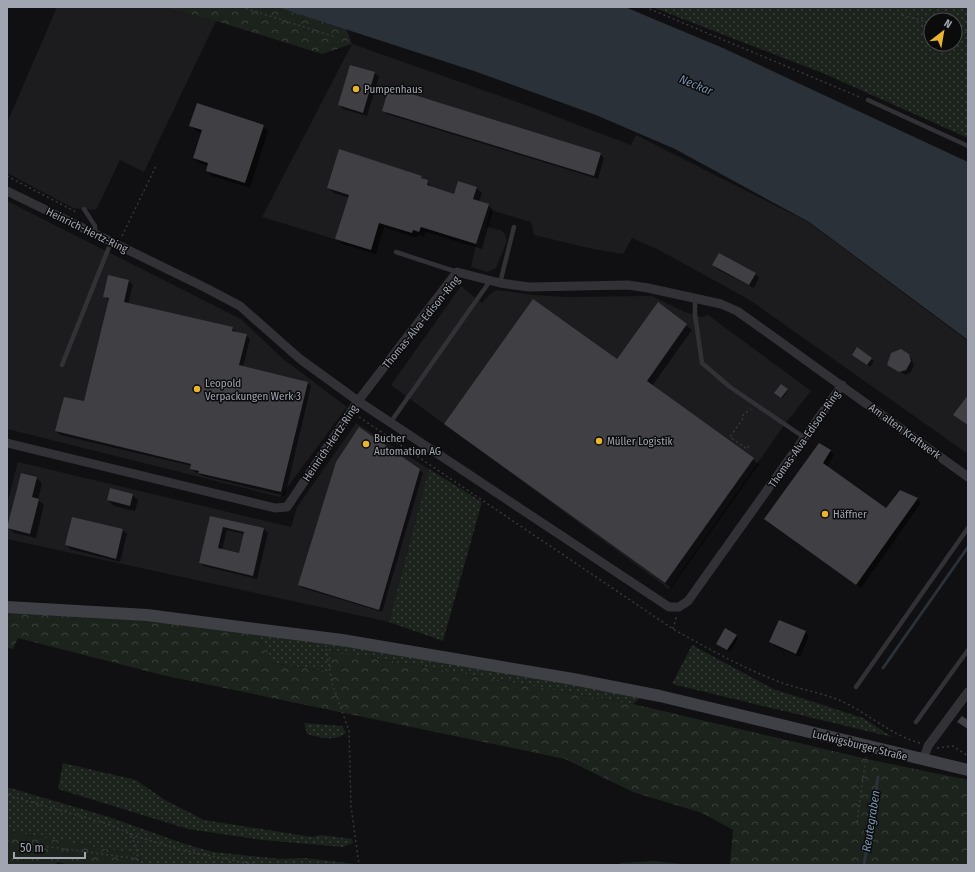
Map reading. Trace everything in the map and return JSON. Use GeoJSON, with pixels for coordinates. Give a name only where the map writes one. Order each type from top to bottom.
{"type":"FeatureCollection","features":[{"type":"Feature","properties":{"kind":"main road","name":"Ludwigsburger Straße"},"geometry":{"type":"LineString","coordinates":[[7,607],[147,615],[325,638],[573,679],[660,696],[968,770]]}},
{"type":"Feature","properties":{"kind":"street","name":"Heinrich-Hertz-Ring"},"geometry":{"type":"LineString","coordinates":[[7,191],[240,306],[300,359],[358,401],[287,507],[274,508],[7,444]]}},
{"type":"Feature","properties":{"kind":"street","name":"Thomas-Alva-Edison-Ring"},"geometry":{"type":"LineString","coordinates":[[358,401],[457,272],[490,281],[529,287],[559,288],[628,285],[721,304],[737,311],[842,385],[688,601],[679,607]]}},
{"type":"Feature","properties":{"kind":"street","name":"Am alten Kraftwerk"},"geometry":{"type":"LineString","coordinates":[[842,385],[968,477]]}},
{"type":"Feature","properties":{"kind":"street"},"geometry":{"type":"LineString","coordinates":[[358,401],[668,607],[679,607]]}},
{"type":"Feature","properties":{"kind":"street"},"geometry":{"type":"LineString","coordinates":[[923,760],[928,746],[968,692]]}},
{"type":"Feature","properties":{"kind":"lane"},"geometry":{"type":"LineString","coordinates":[[868,100],[968,146]]}},
{"type":"Feature","properties":{"kind":"lane"},"geometry":{"type":"LineString","coordinates":[[84,209],[95,226],[95,234]]}},
{"type":"Feature","properties":{"kind":"lane"},"geometry":{"type":"LineString","coordinates":[[500,283],[514,227]]}},
{"type":"Feature","properties":{"kind":"lane"},"geometry":{"type":"LineString","coordinates":[[62,365],[114,243]]}},
{"type":"Feature","properties":{"kind":"lane"},"geometry":{"type":"LineString","coordinates":[[396,252],[457,272]]}},
{"type":"Feature","properties":{"kind":"lane"},"geometry":{"type":"LineString","coordinates":[[390,423],[490,281]]}},
{"type":"Feature","properties":{"kind":"lane"},"geometry":{"type":"LineString","coordinates":[[695,298],[695,315],[702,363],[730,387],[805,438]]}},
{"type":"Feature","properties":{"kind":"lane"},"geometry":{"type":"LineString","coordinates":[[856,687],[968,528]]}},
{"type":"Feature","properties":{"kind":"lane"},"geometry":{"type":"LineString","coordinates":[[916,722],[968,650]]}},
{"type":"Feature","properties":{"kind":"path"},"geometry":{"type":"LineString","coordinates":[[241,7],[336,37]]}},
{"type":"Feature","properties":{"kind":"path"},"geometry":{"type":"LineString","coordinates":[[645,7],[868,100]]}},
{"type":"Feature","properties":{"kind":"path"},"geometry":{"type":"LineString","coordinates":[[902,15],[923,21]]}},
{"type":"Feature","properties":{"kind":"path"},"geometry":{"type":"LineString","coordinates":[[114,243],[157,164]]}},
{"type":"Feature","properties":{"kind":"path"},"geometry":{"type":"LineString","coordinates":[[7,176],[90,219]]}},
{"type":"Feature","properties":{"kind":"path"},"geometry":{"type":"LineString","coordinates":[[749,446],[747,449],[730,437],[746,411],[751,409],[761,412],[763,409]]}},
{"type":"Feature","properties":{"kind":"path"},"geometry":{"type":"LineString","coordinates":[[351,412],[673,629],[726,659],[779,682],[839,700],[907,739],[939,748],[952,746],[968,756]]}},
{"type":"Feature","properties":{"kind":"path"},"geometry":{"type":"LineString","coordinates":[[673,629],[679,607]]}},
{"type":"Feature","properties":{"kind":"path"},"geometry":{"type":"LineString","coordinates":[[325,638],[326,654],[332,683],[349,731],[351,806],[359,865]]}},
{"type":"Feature","properties":{"kind":"path"},"geometry":{"type":"LineString","coordinates":[[857,822],[868,746]]}},
{"type":"Feature","properties":{"kind":"path"},"geometry":{"type":"LineString","coordinates":[[7,795],[108,824],[185,851],[257,865]]}},
{"type":"Feature","properties":{"kind":"path"},"geometry":{"type":"LineString","coordinates":[[129,832],[136,846],[138,865]]}},
{"type":"Feature","properties":{"kind":"path"},"geometry":{"type":"LineString","coordinates":[[7,841],[85,853],[138,859]]}},
{"type":"Feature","properties":{"kind":"shaded area"},"geometry":{"type":"Polygon","coordinates":[[[57,7],[163,7],[216,21],[144,172],[120,160],[96,210],[73,208],[7,173],[7,123],[57,7]]]}},
{"type":"Feature","properties":{"kind":"shaded area"},"geometry":{"type":"Polygon","coordinates":[[[352,44],[523,104],[631,145],[636,135],[808,222],[968,341],[968,454],[748,299],[657,249],[632,238],[623,254],[593,249],[534,235],[531,222],[490,210],[486,227],[501,230],[505,234],[507,241],[496,268],[487,272],[471,267],[476,244],[421,227],[419,232],[413,230],[412,233],[379,223],[371,250],[262,217],[352,44]]]}},
{"type":"Feature","properties":{"kind":"shaded area"},"geometry":{"type":"Polygon","coordinates":[[[7,201],[241,319],[282,358],[347,407],[280,497],[7,429],[7,201]]]}},
{"type":"Feature","properties":{"kind":"shaded area"},"geometry":{"type":"Polygon","coordinates":[[[461,286],[482,303],[496,290],[566,297],[652,296],[685,312],[702,317],[708,315],[811,391],[785,424],[669,589],[391,385],[461,286]]]}},
{"type":"Feature","properties":{"kind":"shaded area"},"geometry":{"type":"Polygon","coordinates":[[[356,423],[429,469],[389,622],[7,539],[7,504],[18,462],[291,527],[297,507],[356,423]]]}},
{"type":"Feature","properties":{"kind":"green space"},"geometry":{"type":"Polygon","coordinates":[[[163,7],[277,7],[346,28],[352,44],[322,54],[216,21],[163,7]]]}},
{"type":"Feature","properties":{"kind":"green space"},"geometry":{"type":"Polygon","coordinates":[[[652,7],[968,7],[968,138],[825,74],[652,7]]]}},
{"type":"Feature","properties":{"kind":"green space"},"geometry":{"type":"Polygon","coordinates":[[[429,469],[482,502],[443,641],[389,622],[429,469]]]}},
{"type":"Feature","properties":{"kind":"green space"},"geometry":{"type":"Polygon","coordinates":[[[7,611],[147,619],[258,632],[272,663],[331,672],[330,650],[633,704],[867,759],[968,780],[968,865],[730,865],[733,830],[702,813],[633,792],[565,759],[162,675],[18,638],[13,649],[7,648],[7,611]]]}},
{"type":"Feature","properties":{"kind":"green space"},"geometry":{"type":"Polygon","coordinates":[[[258,632],[572,682],[640,698],[633,704],[330,650],[332,672],[272,663],[258,632]]]}},
{"type":"Feature","properties":{"kind":"green space"},"geometry":{"type":"Polygon","coordinates":[[[692,645],[773,689],[863,718],[892,737],[672,684],[692,645]]]}},
{"type":"Feature","properties":{"kind":"green space"},"geometry":{"type":"Polygon","coordinates":[[[304,723],[342,726],[346,732],[333,738],[307,734],[304,723]]]}},
{"type":"Feature","properties":{"kind":"green space"},"geometry":{"type":"Polygon","coordinates":[[[63,763],[136,780],[165,800],[204,820],[312,837],[321,835],[352,839],[353,843],[343,847],[263,840],[188,829],[58,789],[63,763]]]}},
{"type":"Feature","properties":{"kind":"green space"},"geometry":{"type":"Polygon","coordinates":[[[7,787],[109,817],[182,843],[213,852],[281,859],[306,858],[362,865],[140,865],[139,855],[13,832],[7,824],[7,787]]]}},
{"type":"Feature","properties":{"kind":"green space"},"geometry":{"type":"Polygon","coordinates":[[[7,824],[13,832],[139,855],[140,865],[70,865],[57,862],[56,865],[7,865],[7,824]]]}},
{"type":"Feature","properties":{"kind":"green space"},"geometry":{"type":"Polygon","coordinates":[[[654,861],[691,865],[619,865],[620,863],[654,861]]]}},
{"type":"Feature","properties":{"kind":"water","name":"Neckar"},"geometry":{"type":"Polygon","coordinates":[[[277,7],[625,7],[723,48],[968,162],[968,340],[809,222],[675,149],[596,115],[474,71],[277,7]]]}},
{"type":"Feature","properties":{"kind":"building","name":"Pumpenhaus"},"geometry":{"type":"Polygon","coordinates":[[[350,65],[375,72],[363,113],[338,105],[350,65]]]}},
{"type":"Feature","properties":{"kind":"building"},"geometry":{"type":"Polygon","coordinates":[[[389,87],[601,153],[594,176],[382,111],[389,87]]]}},
{"type":"Feature","properties":{"kind":"building"},"geometry":{"type":"Polygon","coordinates":[[[197,103],[264,125],[245,183],[206,171],[208,163],[193,158],[202,130],[189,126],[197,103]]]}},
{"type":"Feature","properties":{"kind":"building"},"geometry":{"type":"Polygon","coordinates":[[[339,149],[422,176],[421,178],[428,180],[427,185],[454,194],[458,181],[477,187],[473,199],[489,204],[476,244],[421,227],[419,232],[413,230],[412,233],[379,223],[371,250],[335,239],[349,195],[327,188],[339,149]]]}},
{"type":"Feature","properties":{"kind":"building"},"geometry":{"type":"Polygon","coordinates":[[[719,253],[756,273],[749,285],[712,265],[719,253]]]}},
{"type":"Feature","properties":{"kind":"building","name":"Leopold Verpackungen Werk 3"},"geometry":{"type":"Polygon","coordinates":[[[108,275],[129,280],[124,302],[233,327],[232,331],[247,334],[239,365],[308,382],[281,492],[198,473],[199,471],[190,469],[191,464],[55,431],[64,397],[84,401],[109,298],[103,297],[108,275]]]}},
{"type":"Feature","properties":{"kind":"building","name":"Müller Logistik"},"geometry":{"type":"Polygon","coordinates":[[[533,299],[617,359],[658,302],[687,324],[647,381],[754,458],[665,583],[444,424],[533,299]]]}},
{"type":"Feature","properties":{"kind":"building"},"geometry":{"type":"Polygon","coordinates":[[[857,347],[872,358],[867,365],[852,355],[857,347]]]}},
{"type":"Feature","properties":{"kind":"building"},"geometry":{"type":"Polygon","coordinates":[[[901,349],[909,354],[911,361],[906,370],[899,372],[887,365],[891,353],[901,349]]]}},
{"type":"Feature","properties":{"kind":"building"},"geometry":{"type":"Polygon","coordinates":[[[781,384],[788,389],[781,398],[774,393],[781,384]]]}},
{"type":"Feature","properties":{"kind":"building"},"geometry":{"type":"Polygon","coordinates":[[[968,395],[968,425],[953,415],[968,395]]]}},
{"type":"Feature","properties":{"kind":"building"},"geometry":{"type":"Polygon","coordinates":[[[359,427],[420,469],[379,610],[298,585],[336,462],[359,427]]]}},
{"type":"Feature","properties":{"kind":"building","name":"Häffner"},"geometry":{"type":"Polygon","coordinates":[[[819,443],[831,450],[823,463],[886,508],[900,490],[918,498],[856,585],[764,519],[819,443]]]}},
{"type":"Feature","properties":{"kind":"building"},"geometry":{"type":"Polygon","coordinates":[[[21,473],[37,477],[32,497],[39,499],[30,534],[7,528],[21,473]]]}},
{"type":"Feature","properties":{"kind":"building"},"geometry":{"type":"Polygon","coordinates":[[[110,488],[133,494],[130,506],[107,500],[110,488]]]}},
{"type":"Feature","properties":{"kind":"building"},"geometry":{"type":"Polygon","coordinates":[[[210,516],[264,528],[253,576],[199,563],[210,516]],[[223,527],[218,548],[239,553],[244,532],[223,527]]]}},
{"type":"Feature","properties":{"kind":"building"},"geometry":{"type":"Polygon","coordinates":[[[72,517],[123,529],[116,559],[65,545],[72,517]]]}},
{"type":"Feature","properties":{"kind":"building"},"geometry":{"type":"Polygon","coordinates":[[[779,620],[806,631],[796,654],[769,642],[779,620]]]}},
{"type":"Feature","properties":{"kind":"building"},"geometry":{"type":"Polygon","coordinates":[[[725,628],[737,635],[727,650],[716,644],[725,628]]]}},
{"type":"Feature","properties":{"kind":"building"},"geometry":{"type":"Polygon","coordinates":[[[962,716],[968,720],[968,729],[957,722],[962,716]]]}},
{"type":"Feature","properties":{"kind":"waterway"},"geometry":{"type":"LineString","coordinates":[[883,668],[968,547]]}},
{"type":"Feature","properties":{"kind":"waterway","name":"Reutegraben"},"geometry":{"type":"LineString","coordinates":[[864,865],[878,777]]}},
{"type":"Feature","properties":{"kind":"place","name":"Pumpenhaus"},"geometry":{"type":"Point","coordinates":[356,89]}},
{"type":"Feature","properties":{"kind":"place","name":"Leopold Verpackungen Werk 3"},"geometry":{"type":"Point","coordinates":[197,389]}},
{"type":"Feature","properties":{"kind":"place","name":"Müller Logistik"},"geometry":{"type":"Point","coordinates":[599,441]}},
{"type":"Feature","properties":{"kind":"place","name":"Bucher Automation AG"},"geometry":{"type":"Point","coordinates":[366,444]}},
{"type":"Feature","properties":{"kind":"place","name":"Häffner"},"geometry":{"type":"Point","coordinates":[825,514]}}]}
